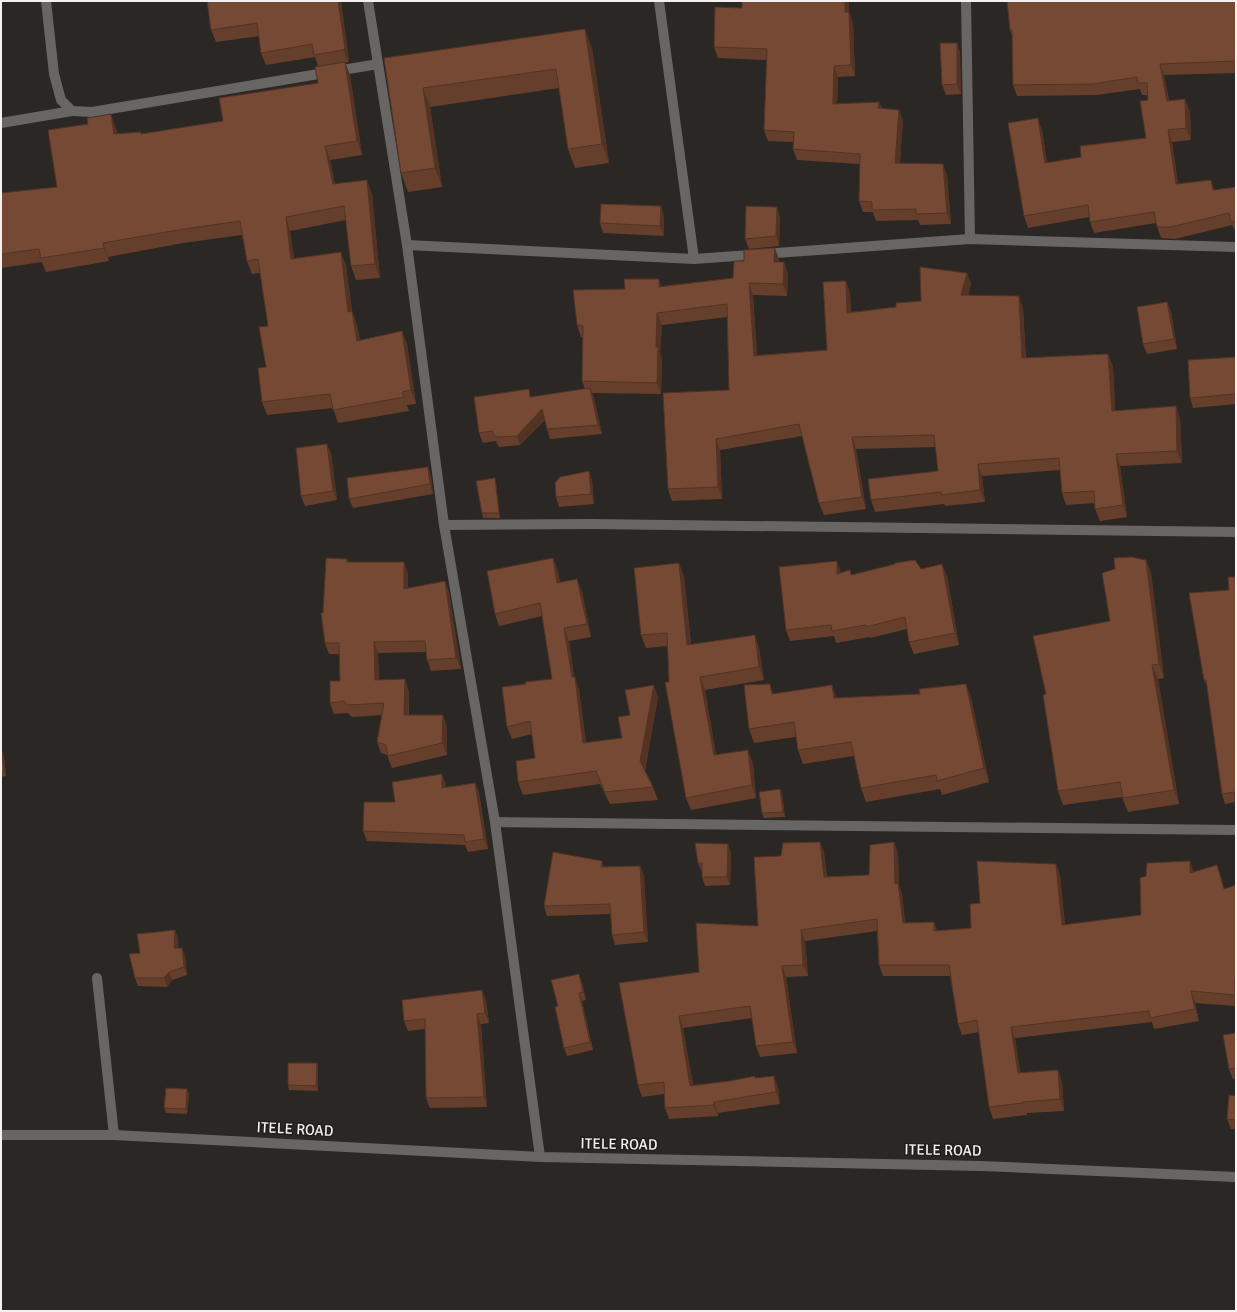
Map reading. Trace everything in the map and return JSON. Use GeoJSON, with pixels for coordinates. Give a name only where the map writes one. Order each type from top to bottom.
{"type":"FeatureCollection","features":[{"type":"Feature","properties":{"kind":"street"},"geometry":{"type":"LineString","coordinates":[[46,1],[54,74],[61,100],[72,111]]}},
{"type":"Feature","properties":{"kind":"street"},"geometry":{"type":"LineString","coordinates":[[368,1],[407,246],[444,525],[495,822],[540,1158]]}},
{"type":"Feature","properties":{"kind":"street"},"geometry":{"type":"LineString","coordinates":[[659,1],[694,259]]}},
{"type":"Feature","properties":{"kind":"street"},"geometry":{"type":"LineString","coordinates":[[966,1],[970,239]]}},
{"type":"Feature","properties":{"kind":"street"},"geometry":{"type":"LineString","coordinates":[[1,123],[72,111],[92,112],[378,64]]}},
{"type":"Feature","properties":{"kind":"street"},"geometry":{"type":"LineString","coordinates":[[407,246],[694,259],[970,239],[1236,247]]}},
{"type":"Feature","properties":{"kind":"street"},"geometry":{"type":"LineString","coordinates":[[444,525],[592,524],[1236,532]]}},
{"type":"Feature","properties":{"kind":"street"},"geometry":{"type":"LineString","coordinates":[[495,822],[1236,830]]}},
{"type":"Feature","properties":{"kind":"street"},"geometry":{"type":"LineString","coordinates":[[97,978],[114,1135]]}},
{"type":"Feature","properties":{"kind":"street","name":"ITELE ROAD"},"geometry":{"type":"LineString","coordinates":[[1,1135],[114,1135],[540,1158],[981,1166],[1236,1177]]}},
{"type":"Feature","properties":{"kind":"building"},"geometry":{"type":"Polygon","coordinates":[[[207,1],[338,1],[345,48],[343,50],[314,55],[312,44],[261,53],[257,23],[211,30],[207,1]]]}},
{"type":"Feature","properties":{"kind":"building"},"geometry":{"type":"Polygon","coordinates":[[[742,1],[845,1],[845,12],[849,12],[851,65],[834,66],[833,104],[879,102],[878,108],[899,110],[895,163],[943,164],[947,213],[916,214],[916,209],[872,210],[872,202],[859,201],[860,154],[793,149],[794,132],[764,130],[767,49],[714,47],[715,7],[742,8],[742,1]]]}},
{"type":"Feature","properties":{"kind":"building"},"geometry":{"type":"Polygon","coordinates":[[[1007,1],[1236,1],[1236,61],[1160,64],[1167,101],[1185,99],[1186,128],[1168,130],[1176,184],[1211,180],[1213,190],[1236,187],[1236,221],[1231,222],[1229,213],[1171,227],[1157,227],[1154,212],[1090,222],[1088,205],[1024,216],[1008,123],[1038,118],[1045,163],[1081,157],[1080,146],[1146,138],[1140,101],[1148,100],[1147,83],[1138,83],[1137,77],[1092,84],[1013,85],[1012,30],[1010,30],[1007,1]]]}},
{"type":"Feature","properties":{"kind":"building"},"geometry":{"type":"Polygon","coordinates":[[[585,29],[602,144],[568,149],[556,69],[423,88],[435,168],[401,173],[384,58],[585,29]]]}},
{"type":"Feature","properties":{"kind":"building"},"geometry":{"type":"Polygon","coordinates":[[[940,43],[957,43],[957,84],[942,85],[940,43]]]}},
{"type":"Feature","properties":{"kind":"building"},"geometry":{"type":"Polygon","coordinates":[[[345,62],[357,141],[325,146],[333,184],[367,180],[375,264],[351,266],[344,206],[286,217],[291,259],[341,252],[348,312],[352,311],[357,341],[402,331],[411,390],[402,392],[404,397],[333,410],[330,394],[262,402],[258,368],[266,367],[259,327],[268,326],[258,259],[247,261],[240,221],[103,243],[104,248],[41,258],[39,249],[1,254],[1,193],[57,187],[48,130],[88,124],[87,118],[111,114],[114,134],[141,132],[141,134],[223,121],[219,98],[318,83],[315,67],[345,62]]]}},
{"type":"Feature","properties":{"kind":"building"},"geometry":{"type":"Polygon","coordinates":[[[601,204],[661,206],[660,226],[600,223],[601,204]]]}},
{"type":"Feature","properties":{"kind":"building"},"geometry":{"type":"Polygon","coordinates":[[[746,206],[777,207],[776,236],[745,239],[746,206]]]}},
{"type":"Feature","properties":{"kind":"building"},"geometry":{"type":"Polygon","coordinates":[[[775,248],[774,262],[784,262],[783,284],[749,283],[754,356],[827,350],[823,282],[846,281],[847,313],[896,307],[896,303],[921,301],[920,267],[967,273],[961,295],[1019,296],[1022,358],[1108,354],[1112,411],[1176,406],[1177,451],[1116,454],[1123,505],[1095,509],[1094,491],[1062,493],[1059,458],[978,464],[980,490],[941,495],[941,492],[871,500],[868,479],[938,471],[934,435],[852,437],[862,497],[819,503],[799,424],[716,439],[718,487],[668,489],[663,393],[729,390],[727,304],[657,313],[657,383],[582,381],[583,326],[577,325],[573,290],[625,289],[624,279],[659,279],[659,287],[733,278],[734,261],[744,261],[744,250],[775,248]]]}},
{"type":"Feature","properties":{"kind":"building"},"geometry":{"type":"Polygon","coordinates":[[[1167,302],[1174,339],[1143,344],[1137,307],[1167,302]]]}},
{"type":"Feature","properties":{"kind":"building"},"geometry":{"type":"Polygon","coordinates":[[[1236,357],[1236,394],[1190,398],[1188,360],[1236,357]]]}},
{"type":"Feature","properties":{"kind":"building"},"geometry":{"type":"Polygon","coordinates":[[[590,388],[598,425],[547,429],[542,409],[517,436],[495,437],[492,431],[479,433],[474,397],[529,389],[530,397],[590,388]]]}},
{"type":"Feature","properties":{"kind":"building"},"geometry":{"type":"Polygon","coordinates":[[[327,444],[333,491],[301,496],[296,448],[327,444]]]}},
{"type":"Feature","properties":{"kind":"building"},"geometry":{"type":"Polygon","coordinates":[[[428,467],[430,484],[349,499],[347,478],[428,467]]]}},
{"type":"Feature","properties":{"kind":"building"},"geometry":{"type":"Polygon","coordinates":[[[589,471],[591,494],[556,497],[555,483],[560,477],[589,471]]]}},
{"type":"Feature","properties":{"kind":"building"},"geometry":{"type":"Polygon","coordinates":[[[495,478],[499,513],[482,513],[476,481],[495,478]]]}},
{"type":"Feature","properties":{"kind":"building"},"geometry":{"type":"Polygon","coordinates":[[[1132,557],[1146,560],[1159,664],[1152,665],[1174,790],[1123,798],[1120,782],[1058,791],[1043,695],[1046,694],[1033,636],[1110,621],[1102,573],[1115,569],[1114,558],[1132,557]]]}},
{"type":"Feature","properties":{"kind":"building"},"geometry":{"type":"Polygon","coordinates":[[[326,558],[347,559],[347,562],[404,562],[404,589],[445,581],[456,658],[427,660],[425,641],[374,642],[375,680],[405,679],[404,715],[443,715],[442,743],[388,756],[386,745],[377,742],[384,703],[347,705],[344,701],[330,703],[330,681],[340,681],[339,643],[325,643],[321,613],[323,613],[326,558]]]}},
{"type":"Feature","properties":{"kind":"building"},"geometry":{"type":"Polygon","coordinates":[[[553,558],[557,583],[577,579],[587,624],[564,628],[572,677],[575,677],[583,743],[622,738],[618,717],[630,715],[625,690],[654,685],[640,761],[653,787],[605,792],[596,771],[518,782],[516,761],[535,758],[530,721],[507,727],[502,687],[526,684],[525,682],[552,679],[540,603],[495,614],[487,571],[553,558]]]}},
{"type":"Feature","properties":{"kind":"building"},"geometry":{"type":"Polygon","coordinates":[[[915,560],[921,569],[942,564],[955,633],[909,642],[905,617],[866,627],[866,625],[832,631],[831,625],[786,630],[779,567],[837,561],[837,574],[850,570],[851,575],[895,563],[915,560]]]}},
{"type":"Feature","properties":{"kind":"building"},"geometry":{"type":"Polygon","coordinates":[[[679,563],[687,645],[755,635],[759,667],[700,677],[714,755],[748,750],[752,785],[686,798],[665,682],[669,682],[667,633],[641,635],[634,568],[679,563]]]}},
{"type":"Feature","properties":{"kind":"building"},"geometry":{"type":"Polygon","coordinates":[[[1228,577],[1236,577],[1236,810],[1234,792],[1222,794],[1206,680],[1204,680],[1189,593],[1229,590],[1228,577]]]}},
{"type":"Feature","properties":{"kind":"building"},"geometry":{"type":"Polygon","coordinates":[[[770,684],[772,694],[832,685],[834,698],[920,694],[919,689],[966,684],[984,768],[937,781],[936,775],[861,788],[851,742],[798,750],[794,722],[749,729],[744,685],[770,684]]]}},
{"type":"Feature","properties":{"kind":"building"},"geometry":{"type":"Polygon","coordinates":[[[1,751],[4,771],[1,772],[1,751]]]}},
{"type":"Feature","properties":{"kind":"building"},"geometry":{"type":"Polygon","coordinates":[[[442,774],[442,788],[475,783],[484,839],[465,842],[464,835],[363,831],[364,802],[395,802],[392,782],[442,774]]]}},
{"type":"Feature","properties":{"kind":"building"},"geometry":{"type":"Polygon","coordinates":[[[780,789],[783,812],[762,813],[759,792],[780,789]]]}},
{"type":"Feature","properties":{"kind":"building"},"geometry":{"type":"Polygon","coordinates":[[[820,842],[824,877],[869,875],[870,845],[894,842],[895,884],[898,883],[903,923],[934,922],[934,931],[971,928],[970,904],[980,903],[977,861],[1056,864],[1062,925],[1141,915],[1140,878],[1146,876],[1147,863],[1190,861],[1190,873],[1217,865],[1224,889],[1236,885],[1235,995],[1191,991],[1195,1009],[1150,1018],[1149,1011],[1011,1027],[1018,1073],[1058,1070],[1060,1099],[989,1107],[977,1020],[958,1024],[949,965],[879,965],[877,919],[801,930],[803,965],[782,966],[793,1042],[756,1046],[750,1006],[679,1016],[690,1086],[755,1076],[755,1078],[774,1076],[776,1092],[714,1102],[714,1105],[665,1108],[664,1082],[638,1085],[619,983],[699,972],[696,923],[758,926],[754,857],[781,856],[783,843],[820,842]]]}},
{"type":"Feature","properties":{"kind":"building"},"geometry":{"type":"Polygon","coordinates":[[[695,843],[728,844],[727,877],[702,877],[702,863],[698,863],[695,843]]]}},
{"type":"Feature","properties":{"kind":"building"},"geometry":{"type":"Polygon","coordinates":[[[553,852],[602,861],[601,867],[640,866],[644,932],[612,935],[610,904],[544,906],[553,852]]]}},
{"type":"Feature","properties":{"kind":"building"},"geometry":{"type":"Polygon","coordinates":[[[175,930],[174,948],[182,948],[184,967],[169,972],[164,978],[135,978],[129,954],[140,953],[137,934],[175,930]]]}},
{"type":"Feature","properties":{"kind":"building"},"geometry":{"type":"Polygon","coordinates":[[[579,974],[583,992],[579,993],[590,1042],[564,1048],[555,1007],[558,1006],[551,980],[579,974]]]}},
{"type":"Feature","properties":{"kind":"building"},"geometry":{"type":"Polygon","coordinates":[[[482,990],[485,1013],[477,1014],[484,1097],[426,1098],[425,1019],[404,1021],[402,1000],[482,990]]]}},
{"type":"Feature","properties":{"kind":"building"},"geometry":{"type":"Polygon","coordinates":[[[1236,1033],[1236,1068],[1229,1069],[1223,1035],[1236,1033]]]}},
{"type":"Feature","properties":{"kind":"building"},"geometry":{"type":"Polygon","coordinates":[[[288,1063],[317,1063],[316,1086],[288,1085],[288,1063]]]}},
{"type":"Feature","properties":{"kind":"building"},"geometry":{"type":"Polygon","coordinates":[[[166,1088],[187,1089],[186,1109],[164,1108],[166,1088]]]}},
{"type":"Feature","properties":{"kind":"building"},"geometry":{"type":"Polygon","coordinates":[[[1229,1095],[1236,1096],[1236,1120],[1227,1119],[1229,1095]]]}}]}
